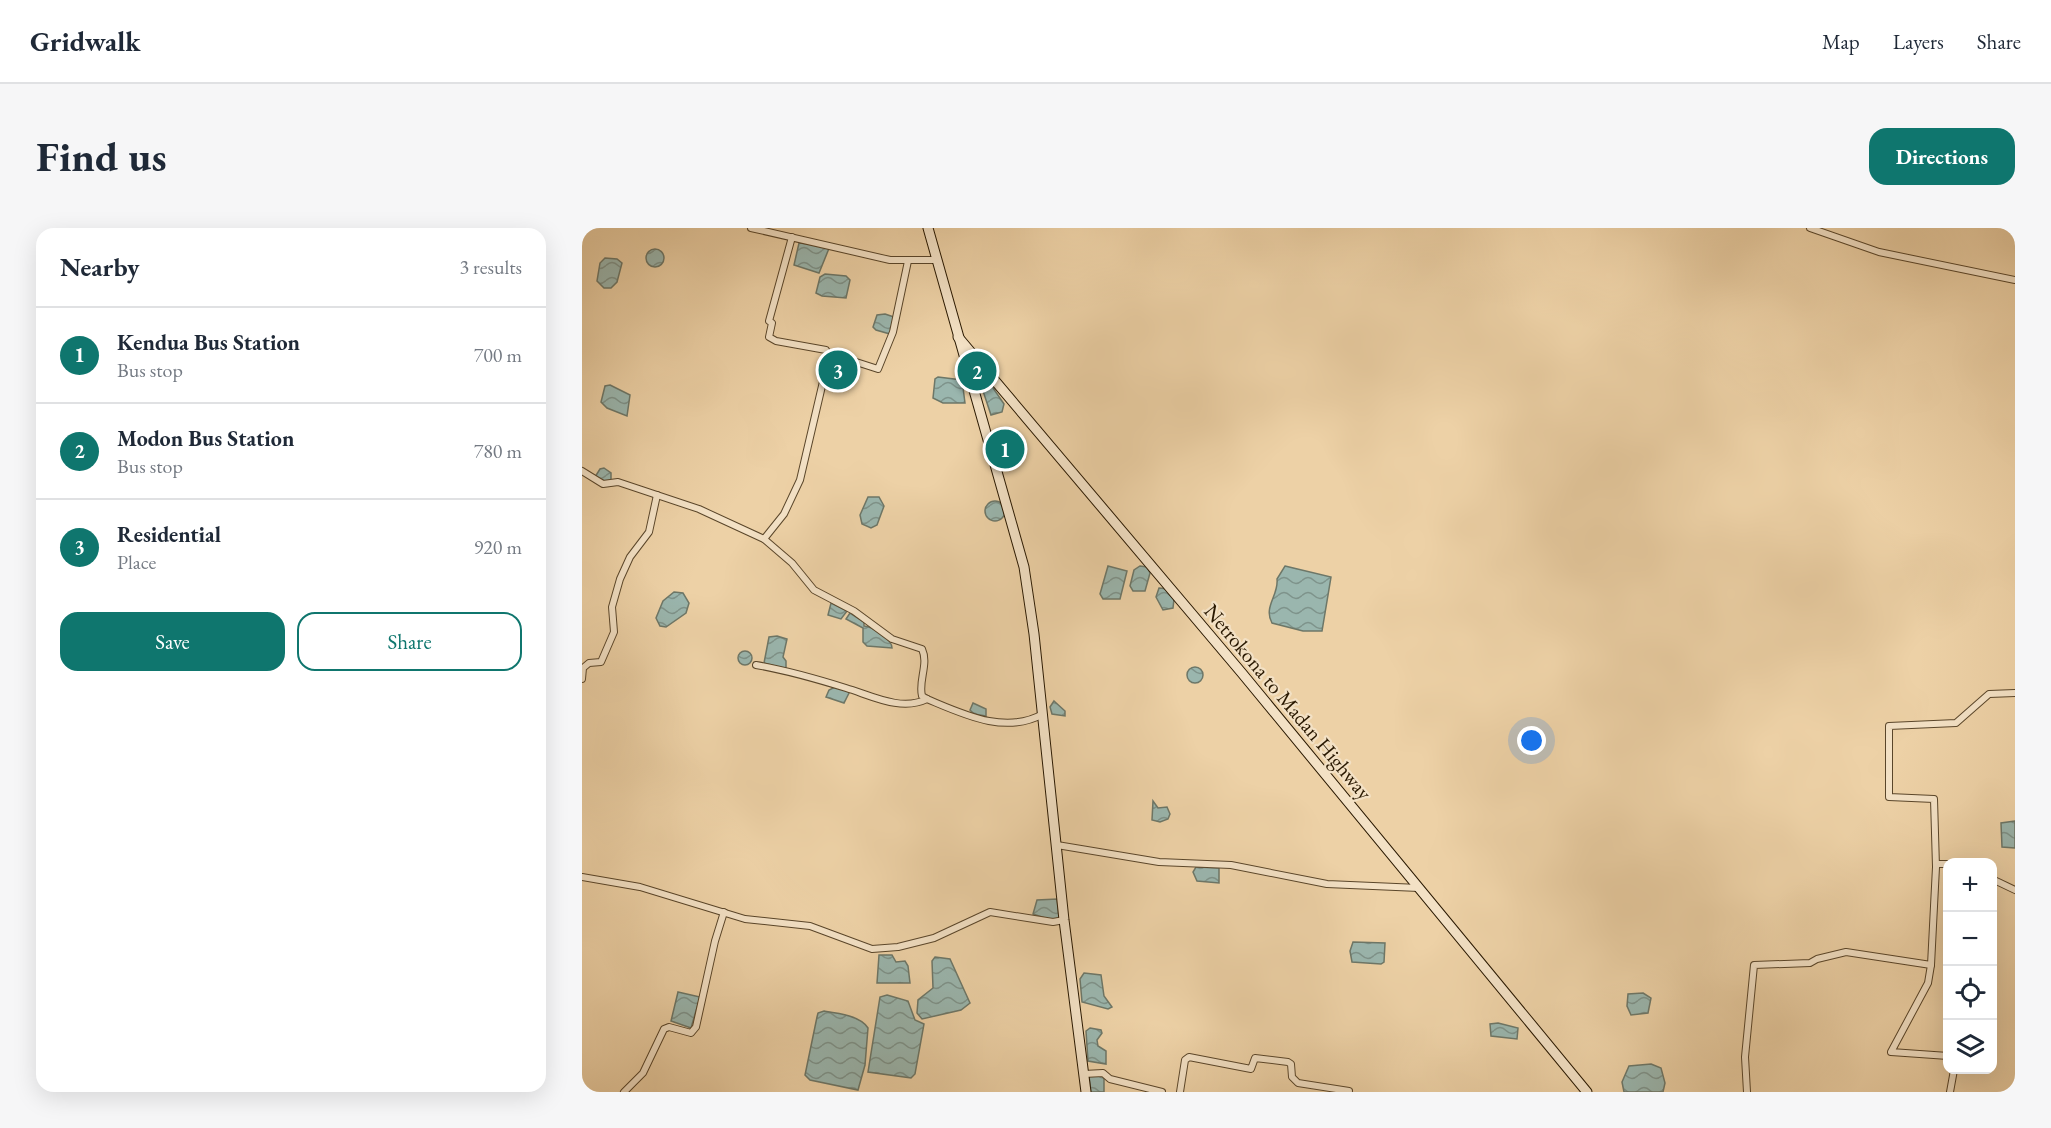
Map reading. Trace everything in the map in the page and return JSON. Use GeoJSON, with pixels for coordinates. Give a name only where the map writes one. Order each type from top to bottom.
{"type":"FeatureCollection","features":[{"type":"Feature","properties":{"kind":"main road"},"geometry":{"type":"LineString","coordinates":[[928,228],[1024,567],[1086,1092]]}},
{"type":"Feature","properties":{"kind":"main road","name":"Netrokona to Madan Highway"},"geometry":{"type":"LineString","coordinates":[[958,337],[1420,888],[1587,1092]]}},
{"type":"Feature","properties":{"kind":"street"},"geometry":{"type":"LineString","coordinates":[[751,228],[852,252],[908,261],[936,260]]}},
{"type":"Feature","properties":{"kind":"street"},"geometry":{"type":"LineString","coordinates":[[1810,228],[1879,252],[2015,280]]}},
{"type":"Feature","properties":{"kind":"street"},"geometry":{"type":"LineString","coordinates":[[792,237],[769,321],[771,323],[769,337],[776,341],[826,350],[828,353],[878,369],[893,332],[908,261]]}},
{"type":"Feature","properties":{"kind":"street"},"geometry":{"type":"LineString","coordinates":[[764,539],[784,514],[800,480],[828,353]]}},
{"type":"Feature","properties":{"kind":"street"},"geometry":{"type":"LineString","coordinates":[[582,471],[603,484],[616,482],[699,508],[764,539],[792,563],[814,590],[854,611],[892,639],[922,649],[924,662],[921,690],[922,696],[927,699],[986,721],[1018,723],[1043,714]]}},
{"type":"Feature","properties":{"kind":"street"},"geometry":{"type":"LineString","coordinates":[[582,678],[584,668],[589,663],[601,662],[604,658],[614,632],[612,607],[620,579],[630,557],[649,532],[657,495]]}},
{"type":"Feature","properties":{"kind":"street"},"geometry":{"type":"LineString","coordinates":[[756,665],[888,701],[912,703],[927,699]]}},
{"type":"Feature","properties":{"kind":"street"},"geometry":{"type":"LineString","coordinates":[[1943,1056],[1891,1052],[1928,983],[1936,864],[1934,799],[1888,797],[1889,726],[1956,723],[1989,694],[2015,693]]}},
{"type":"Feature","properties":{"kind":"street"},"geometry":{"type":"LineString","coordinates":[[1056,845],[1159,862],[1231,865],[1327,884],[1420,888]]}},
{"type":"Feature","properties":{"kind":"street"},"geometry":{"type":"LineString","coordinates":[[1936,864],[1943,864]]}},
{"type":"Feature","properties":{"kind":"street"},"geometry":{"type":"LineString","coordinates":[[582,877],[640,887],[745,919],[810,926],[872,949],[898,947],[934,938],[990,912],[1053,922],[1064,920]]}},
{"type":"Feature","properties":{"kind":"street"},"geometry":{"type":"LineString","coordinates":[[1997,881],[2015,890]]}},
{"type":"Feature","properties":{"kind":"street"},"geometry":{"type":"LineString","coordinates":[[624,1092],[644,1073],[664,1029],[669,1027],[691,1033],[696,1028],[724,912]]}},
{"type":"Feature","properties":{"kind":"street"},"geometry":{"type":"LineString","coordinates":[[1747,1092],[1745,1057],[1754,965],[1810,963],[1846,952],[1931,964]]}},
{"type":"Feature","properties":{"kind":"street"},"geometry":{"type":"LineString","coordinates":[[1180,1092],[1185,1060],[1189,1057],[1251,1070],[1255,1058],[1288,1062],[1291,1064],[1292,1077],[1298,1083],[1349,1091]]}},
{"type":"Feature","properties":{"kind":"street"},"geometry":{"type":"LineString","coordinates":[[1084,1074],[1103,1073],[1110,1079],[1162,1092]]}},
{"type":"Feature","properties":{"kind":"street"},"geometry":{"type":"LineString","coordinates":[[1950,1092],[1953,1074]]}},
{"type":"Feature","properties":{"kind":"water"},"geometry":{"type":"Polygon","coordinates":[[[799,243],[830,246],[819,273],[794,265],[799,243]]]}},
{"type":"Feature","properties":{"kind":"water"},"geometry":{"type":"Polygon","coordinates":[[[651,249],[659,249],[664,254],[662,265],[651,267],[646,262],[646,254],[651,249]]]}},
{"type":"Feature","properties":{"kind":"water"},"geometry":{"type":"Polygon","coordinates":[[[605,258],[617,259],[622,263],[617,282],[611,288],[604,288],[597,281],[600,263],[605,258]]]}},
{"type":"Feature","properties":{"kind":"water"},"geometry":{"type":"Polygon","coordinates":[[[825,274],[846,276],[850,280],[846,298],[822,296],[816,293],[820,277],[825,274]]]}},
{"type":"Feature","properties":{"kind":"water"},"geometry":{"type":"Polygon","coordinates":[[[885,314],[894,317],[890,334],[873,327],[877,315],[885,314]]]}},
{"type":"Feature","properties":{"kind":"water"},"geometry":{"type":"Polygon","coordinates":[[[938,377],[962,380],[965,403],[943,403],[933,398],[935,379],[938,377]]]}},
{"type":"Feature","properties":{"kind":"water"},"geometry":{"type":"Polygon","coordinates":[[[610,385],[630,395],[627,416],[607,408],[601,402],[605,386],[610,385]]]}},
{"type":"Feature","properties":{"kind":"water"},"geometry":{"type":"Polygon","coordinates":[[[991,385],[1004,404],[1002,412],[991,415],[983,388],[991,385]]]}},
{"type":"Feature","properties":{"kind":"water"},"geometry":{"type":"Polygon","coordinates":[[[604,468],[611,473],[611,481],[607,483],[595,477],[600,469],[604,468]]]}},
{"type":"Feature","properties":{"kind":"water"},"geometry":{"type":"Polygon","coordinates":[[[868,497],[879,497],[884,506],[877,525],[871,528],[862,524],[860,515],[868,497]]]}},
{"type":"Feature","properties":{"kind":"water"},"geometry":{"type":"Polygon","coordinates":[[[995,501],[1002,504],[1005,511],[1002,518],[995,521],[988,518],[985,511],[988,504],[995,501]]]}},
{"type":"Feature","properties":{"kind":"water"},"geometry":{"type":"Polygon","coordinates":[[[1108,566],[1127,571],[1120,599],[1103,599],[1100,594],[1108,566]]]}},
{"type":"Feature","properties":{"kind":"water"},"geometry":{"type":"Polygon","coordinates":[[[1140,566],[1147,567],[1150,573],[1145,591],[1133,591],[1130,586],[1134,570],[1140,566]]]}},
{"type":"Feature","properties":{"kind":"water"},"geometry":{"type":"Polygon","coordinates":[[[1285,566],[1331,577],[1322,631],[1303,631],[1272,623],[1270,606],[1277,579],[1285,566]]]}},
{"type":"Feature","properties":{"kind":"water"},"geometry":{"type":"Polygon","coordinates":[[[1159,588],[1168,589],[1174,599],[1173,608],[1163,610],[1156,597],[1159,588]]]}},
{"type":"Feature","properties":{"kind":"water"},"geometry":{"type":"Polygon","coordinates":[[[674,592],[683,593],[689,603],[686,613],[666,627],[660,626],[656,618],[663,601],[674,592]]]}},
{"type":"Feature","properties":{"kind":"water"},"geometry":{"type":"Polygon","coordinates":[[[831,603],[847,611],[841,619],[828,615],[831,603]]]}},
{"type":"Feature","properties":{"kind":"water"},"geometry":{"type":"Polygon","coordinates":[[[850,613],[864,622],[864,626],[886,637],[892,648],[867,646],[863,642],[863,628],[846,619],[850,613]]]}},
{"type":"Feature","properties":{"kind":"water"},"geometry":{"type":"Polygon","coordinates":[[[777,636],[787,639],[783,657],[786,661],[786,669],[764,663],[769,637],[777,636]]]}},
{"type":"Feature","properties":{"kind":"water"},"geometry":{"type":"Polygon","coordinates":[[[745,651],[750,653],[752,658],[750,663],[745,665],[740,663],[738,658],[740,653],[745,651]]]}},
{"type":"Feature","properties":{"kind":"water"},"geometry":{"type":"Polygon","coordinates":[[[1195,667],[1201,669],[1203,675],[1201,681],[1195,683],[1189,681],[1187,675],[1189,669],[1195,667]]]}},
{"type":"Feature","properties":{"kind":"water"},"geometry":{"type":"Polygon","coordinates":[[[835,687],[850,691],[844,703],[826,697],[829,690],[835,687]]]}},
{"type":"Feature","properties":{"kind":"water"},"geometry":{"type":"Polygon","coordinates":[[[1054,701],[1065,711],[1065,716],[1052,714],[1050,707],[1054,701]]]}},
{"type":"Feature","properties":{"kind":"water"},"geometry":{"type":"Polygon","coordinates":[[[973,703],[986,709],[986,716],[974,714],[970,710],[973,703]]]}},
{"type":"Feature","properties":{"kind":"water"},"geometry":{"type":"Polygon","coordinates":[[[1153,801],[1158,808],[1167,807],[1170,814],[1168,819],[1160,822],[1152,820],[1153,801]]]}},
{"type":"Feature","properties":{"kind":"water"},"geometry":{"type":"Polygon","coordinates":[[[2015,821],[2015,848],[2002,847],[2001,823],[2015,821]]]}},
{"type":"Feature","properties":{"kind":"water"},"geometry":{"type":"Polygon","coordinates":[[[1196,867],[1219,868],[1219,883],[1197,881],[1193,872],[1196,867]]]}},
{"type":"Feature","properties":{"kind":"water"},"geometry":{"type":"Polygon","coordinates":[[[1057,899],[1059,918],[1051,920],[1033,914],[1037,900],[1057,899]]]}},
{"type":"Feature","properties":{"kind":"water"},"geometry":{"type":"Polygon","coordinates":[[[1353,942],[1385,943],[1384,962],[1381,964],[1352,962],[1350,951],[1353,942]]]}},
{"type":"Feature","properties":{"kind":"water"},"geometry":{"type":"Polygon","coordinates":[[[879,955],[892,955],[896,962],[905,961],[908,966],[910,983],[877,983],[879,955]]]}},
{"type":"Feature","properties":{"kind":"water"},"geometry":{"type":"Polygon","coordinates":[[[935,957],[950,959],[970,1003],[961,1010],[922,1019],[917,1013],[918,1000],[933,988],[932,961],[935,957]]]}},
{"type":"Feature","properties":{"kind":"water"},"geometry":{"type":"Polygon","coordinates":[[[1084,973],[1101,975],[1104,996],[1112,1007],[1108,1009],[1082,1002],[1080,979],[1084,973]]]}},
{"type":"Feature","properties":{"kind":"water"},"geometry":{"type":"Polygon","coordinates":[[[678,992],[700,997],[691,1028],[671,1021],[678,992]]]}},
{"type":"Feature","properties":{"kind":"water"},"geometry":{"type":"Polygon","coordinates":[[[1643,993],[1651,998],[1648,1013],[1631,1015],[1627,1006],[1628,994],[1643,993]]]}},
{"type":"Feature","properties":{"kind":"water"},"geometry":{"type":"Polygon","coordinates":[[[887,995],[908,1001],[915,1020],[924,1024],[915,1074],[911,1078],[868,1072],[880,997],[887,995]]]}},
{"type":"Feature","properties":{"kind":"water"},"geometry":{"type":"Polygon","coordinates":[[[824,1011],[855,1018],[868,1028],[865,1065],[858,1090],[810,1080],[805,1075],[818,1013],[824,1011]]]}},
{"type":"Feature","properties":{"kind":"water"},"geometry":{"type":"Polygon","coordinates":[[[1498,1023],[1518,1028],[1517,1039],[1491,1036],[1490,1024],[1498,1023]]]}},
{"type":"Feature","properties":{"kind":"water"},"geometry":{"type":"Polygon","coordinates":[[[1090,1028],[1101,1030],[1102,1033],[1097,1040],[1098,1046],[1106,1051],[1106,1064],[1088,1061],[1086,1031],[1090,1028]]]}},
{"type":"Feature","properties":{"kind":"water"},"geometry":{"type":"Polygon","coordinates":[[[1651,1064],[1661,1068],[1665,1083],[1663,1092],[1624,1092],[1622,1082],[1629,1066],[1651,1064]]]}},
{"type":"Feature","properties":{"kind":"water"},"geometry":{"type":"Polygon","coordinates":[[[1089,1076],[1104,1076],[1104,1092],[1091,1092],[1089,1076]]]}},
{"type":"Feature","properties":{"kind":"place","name":"Residential"},"geometry":{"type":"Point","coordinates":[838,370]}},
{"type":"Feature","properties":{"kind":"place","name":"Modon Bus Station"},"geometry":{"type":"Point","coordinates":[977,371]}},
{"type":"Feature","properties":{"kind":"place","name":"Kendua Bus Station"},"geometry":{"type":"Point","coordinates":[1005,449]}}]}
